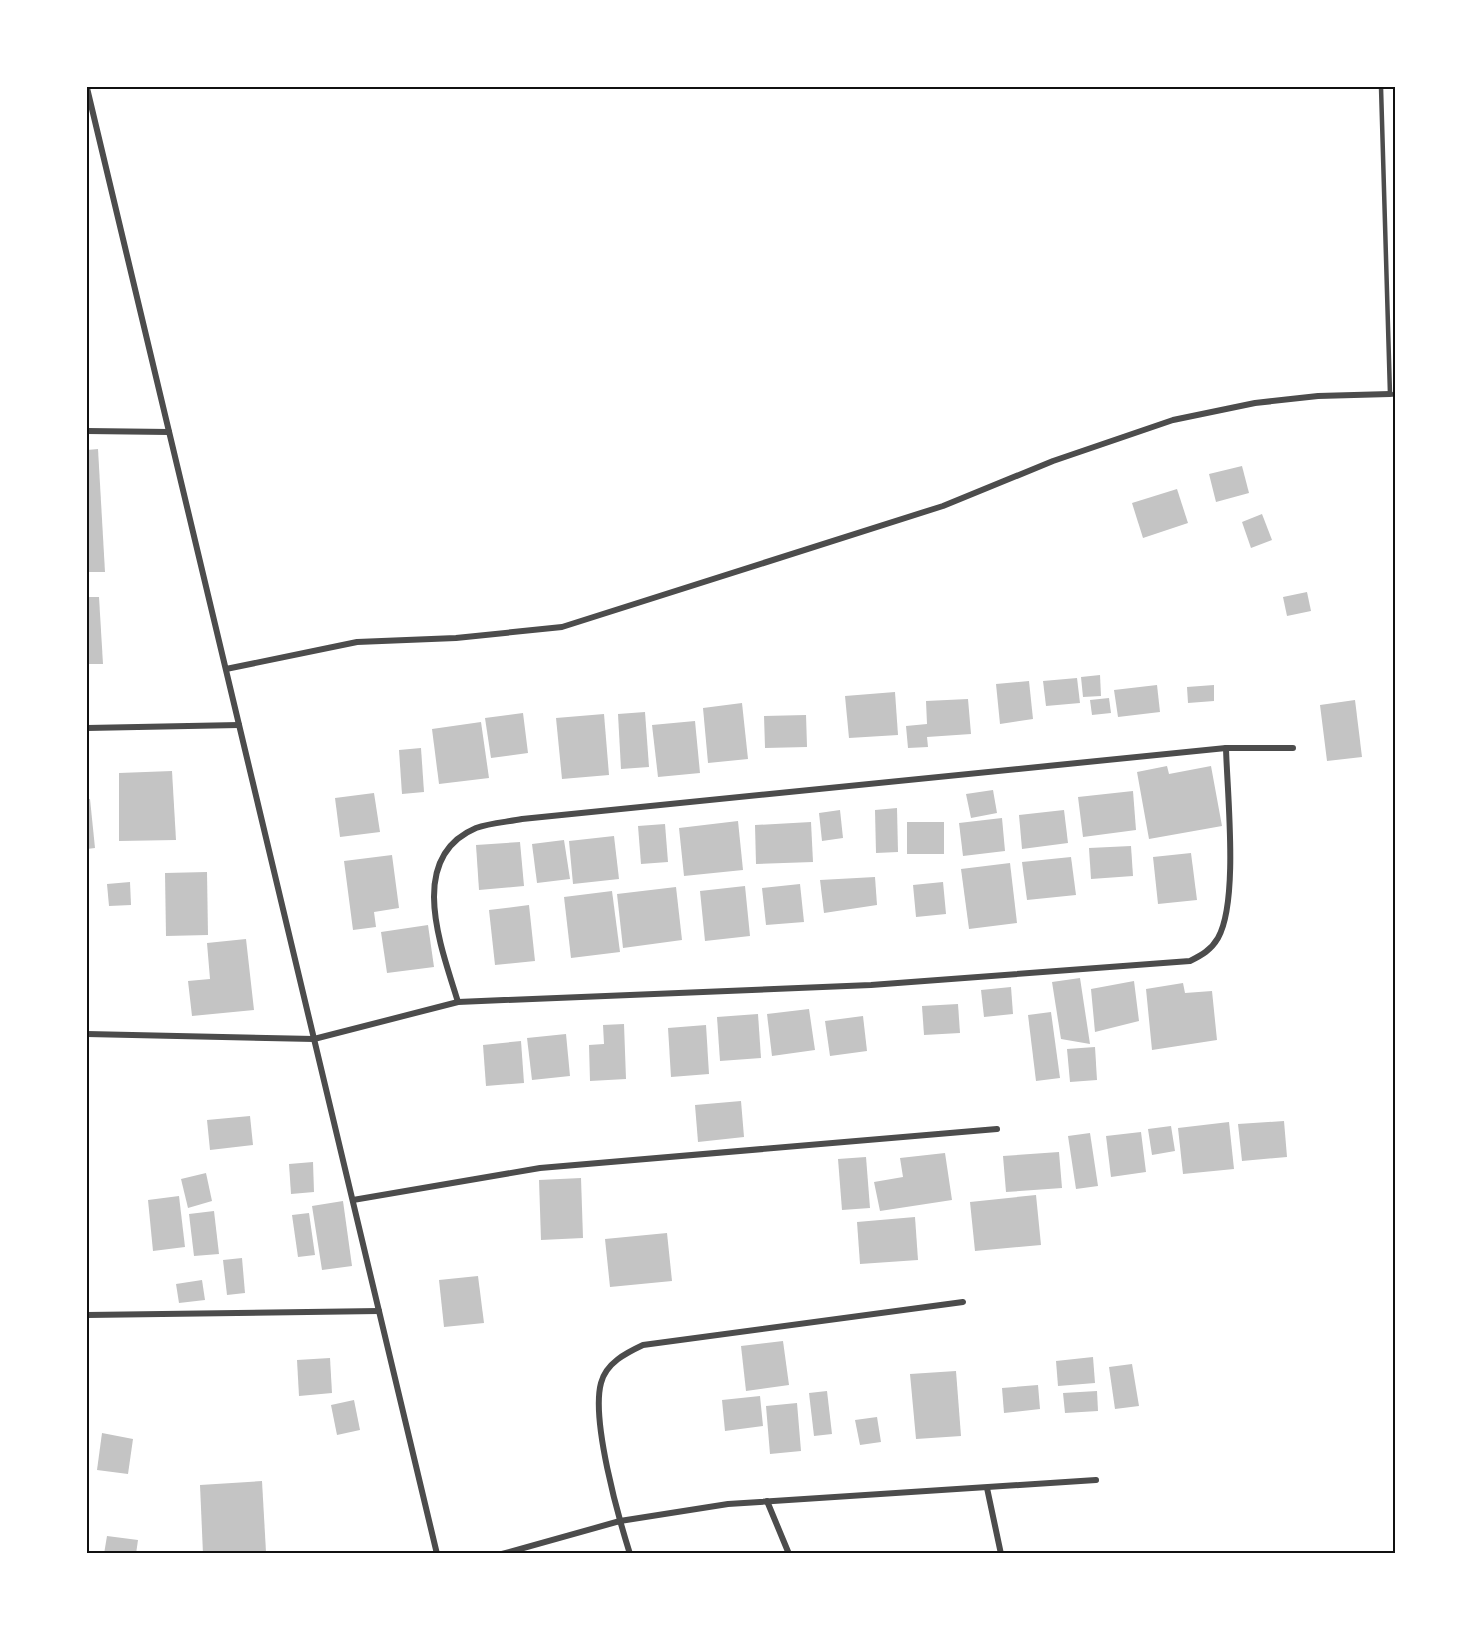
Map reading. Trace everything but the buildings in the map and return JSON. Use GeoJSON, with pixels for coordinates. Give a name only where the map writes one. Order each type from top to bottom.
{"type":"FeatureCollection","features":[{"type":"Feature","properties":{"kind":"street"},"geometry":{"type":"LineString","coordinates":[[87,88],[91,117],[169,432],[437,1554]]}},
{"type":"Feature","properties":{"kind":"street"},"geometry":{"type":"LineString","coordinates":[[226,669],[357,642],[456,638],[562,627],[943,506],[1053,461],[1173,420],[1255,403],[1318,396],[1393,394]]}},
{"type":"Feature","properties":{"kind":"street"},"geometry":{"type":"LineString","coordinates":[[87,431],[169,432]]}},
{"type":"Feature","properties":{"kind":"street"},"geometry":{"type":"LineString","coordinates":[[87,728],[239,725]]}},
{"type":"Feature","properties":{"kind":"street"},"geometry":{"type":"LineString","coordinates":[[458,1002],[436,930],[434,894],[438,868],[455,841],[477,828],[522,819],[1226,748],[1293,748]]}},
{"type":"Feature","properties":{"kind":"street"},"geometry":{"type":"LineString","coordinates":[[87,1034],[314,1040],[458,1002],[872,985],[1190,961],[1208,951],[1219,936],[1227,906],[1229,873],[1226,748]]}},
{"type":"Feature","properties":{"kind":"street"},"geometry":{"type":"LineString","coordinates":[[352,1200],[540,1168],[997,1129]]}},
{"type":"Feature","properties":{"kind":"street"},"geometry":{"type":"LineString","coordinates":[[630,1554],[620,1521],[598,1412],[601,1382],[609,1368],[621,1356],[643,1345],[963,1302]]}},
{"type":"Feature","properties":{"kind":"street"},"geometry":{"type":"LineString","coordinates":[[87,1315],[379,1311]]}},
{"type":"Feature","properties":{"kind":"street"},"geometry":{"type":"LineString","coordinates":[[502,1554],[620,1521],[728,1504],[1096,1480]]}},
{"type":"Feature","properties":{"kind":"street"},"geometry":{"type":"LineString","coordinates":[[987,1488],[1001,1554]]}},
{"type":"Feature","properties":{"kind":"street"},"geometry":{"type":"LineString","coordinates":[[767,1501],[789,1554]]}},
{"type":"Feature","properties":{"kind":"lane"},"geometry":{"type":"LineString","coordinates":[[1381,87],[1393,394]]}}]}
